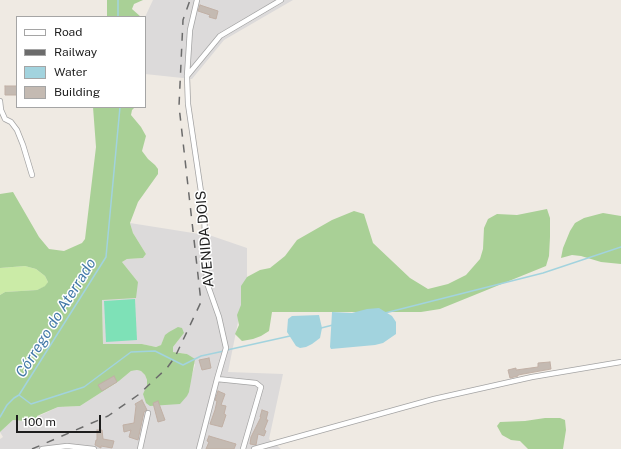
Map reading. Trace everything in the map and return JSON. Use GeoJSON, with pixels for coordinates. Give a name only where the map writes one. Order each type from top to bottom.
{"type":"FeatureCollection","features":[{"type":"Feature","properties":{"kind":"street","name":"AVENIDA DOIS"},"geometry":{"type":"LineString","coordinates":[[197,0],[190,30],[187,76],[190,122],[204,212],[207,283],[219,317],[226,350],[199,449]]}},
{"type":"Feature","properties":{"kind":"street"},"geometry":{"type":"LineString","coordinates":[[187,76],[220,36],[281,0]]}},
{"type":"Feature","properties":{"kind":"street"},"geometry":{"type":"LineString","coordinates":[[0,101],[0,111],[5,119],[11,122],[17,130],[32,175]]}},
{"type":"Feature","properties":{"kind":"street"},"geometry":{"type":"LineString","coordinates":[[254,449],[434,399],[532,377],[621,362]]}},
{"type":"Feature","properties":{"kind":"street"},"geometry":{"type":"LineString","coordinates":[[217,380],[256,383],[261,387],[243,449]]}},
{"type":"Feature","properties":{"kind":"street"},"geometry":{"type":"LineString","coordinates":[[140,449],[148,413]]}},
{"type":"Feature","properties":{"kind":"street"},"geometry":{"type":"LineString","coordinates":[[42,449],[67,446],[94,449]]}},
{"type":"Feature","properties":{"kind":"shaded area"},"geometry":{"type":"Polygon","coordinates":[[[153,0],[293,0],[224,40],[192,79],[146,74],[145,16],[153,0]]]}},
{"type":"Feature","properties":{"kind":"shaded area"},"geometry":{"type":"Polygon","coordinates":[[[130,223],[212,236],[247,248],[247,277],[228,372],[283,374],[269,439],[281,449],[0,449],[0,439],[3,437],[0,432],[13,420],[36,422],[37,417],[58,407],[80,406],[119,381],[131,371],[141,371],[145,375],[147,386],[143,394],[189,392],[190,381],[195,365],[187,354],[173,352],[173,347],[184,333],[165,336],[161,345],[156,347],[142,344],[103,344],[102,300],[138,282],[122,262],[127,259],[143,258],[146,254],[133,233],[130,223]]]}},
{"type":"Feature","properties":{"kind":"green space"},"geometry":{"type":"Polygon","coordinates":[[[107,0],[143,0],[134,4],[132,9],[140,16],[107,16],[107,0]]]}},
{"type":"Feature","properties":{"kind":"green space"},"geometry":{"type":"Polygon","coordinates":[[[93,108],[134,108],[131,115],[146,136],[142,151],[158,169],[158,174],[138,202],[130,223],[133,233],[146,254],[143,258],[127,259],[122,262],[138,282],[136,298],[102,300],[103,344],[142,344],[156,347],[161,345],[165,335],[169,332],[178,327],[182,328],[184,333],[173,347],[173,352],[187,354],[195,359],[189,392],[180,404],[150,406],[146,403],[143,394],[147,385],[145,375],[141,371],[131,371],[119,381],[80,406],[58,407],[37,416],[37,422],[13,420],[0,432],[0,295],[5,292],[37,290],[45,286],[48,282],[45,276],[36,269],[25,266],[0,268],[0,194],[13,192],[39,237],[49,249],[64,251],[82,243],[85,239],[96,147],[93,108]]]}},
{"type":"Feature","properties":{"kind":"green space"},"geometry":{"type":"Polygon","coordinates":[[[547,209],[550,218],[550,237],[549,256],[546,266],[440,309],[421,312],[272,312],[269,331],[261,336],[242,341],[235,334],[239,325],[237,315],[241,305],[241,286],[247,277],[260,270],[270,268],[285,256],[297,240],[332,220],[354,211],[364,214],[373,243],[410,278],[428,289],[448,284],[466,275],[480,259],[483,249],[484,228],[488,219],[497,214],[517,215],[547,209]]]}},
{"type":"Feature","properties":{"kind":"green space"},"geometry":{"type":"Polygon","coordinates":[[[603,213],[621,216],[621,264],[601,262],[572,255],[561,258],[563,248],[575,223],[584,218],[603,213]]]}},
{"type":"Feature","properties":{"kind":"green space"},"geometry":{"type":"Polygon","coordinates":[[[25,266],[36,269],[45,276],[48,282],[46,286],[37,290],[5,292],[0,295],[0,268],[25,266]]]}},
{"type":"Feature","properties":{"kind":"green space"},"geometry":{"type":"Polygon","coordinates":[[[135,299],[137,340],[106,342],[104,301],[135,299]]]}},
{"type":"Feature","properties":{"kind":"green space"},"geometry":{"type":"Polygon","coordinates":[[[545,418],[560,418],[565,420],[566,430],[563,449],[528,449],[520,441],[511,440],[502,435],[497,426],[500,422],[525,421],[545,418]]]}},
{"type":"Feature","properties":{"kind":"water"},"geometry":{"type":"Polygon","coordinates":[[[379,308],[392,316],[396,322],[396,334],[383,343],[375,345],[331,349],[332,312],[352,313],[367,309],[379,308]]]}},
{"type":"Feature","properties":{"kind":"water"},"geometry":{"type":"Polygon","coordinates":[[[319,315],[322,328],[320,338],[306,347],[300,348],[296,346],[287,332],[288,319],[292,316],[319,315]]]}},
{"type":"Feature","properties":{"kind":"building"},"geometry":{"type":"Polygon","coordinates":[[[200,5],[218,11],[216,19],[209,17],[210,15],[198,11],[200,5]]]}},
{"type":"Feature","properties":{"kind":"building"},"geometry":{"type":"Polygon","coordinates":[[[5,86],[16,86],[16,95],[5,95],[5,86]]]}},
{"type":"Feature","properties":{"kind":"building"},"geometry":{"type":"Polygon","coordinates":[[[209,358],[211,368],[202,370],[199,360],[209,358]]]}},
{"type":"Feature","properties":{"kind":"building"},"geometry":{"type":"Polygon","coordinates":[[[550,362],[551,369],[518,375],[510,378],[508,370],[538,367],[538,363],[550,362]]]}},
{"type":"Feature","properties":{"kind":"building"},"geometry":{"type":"Polygon","coordinates":[[[114,376],[117,382],[102,391],[98,385],[114,376]]]}},
{"type":"Feature","properties":{"kind":"building"},"geometry":{"type":"Polygon","coordinates":[[[218,391],[225,394],[221,405],[226,406],[224,414],[226,415],[222,427],[210,424],[215,410],[217,401],[215,400],[218,391]]]}},
{"type":"Feature","properties":{"kind":"building"},"geometry":{"type":"Polygon","coordinates":[[[142,400],[147,410],[144,412],[138,440],[129,437],[131,430],[124,432],[123,425],[134,423],[135,404],[142,400]]]}},
{"type":"Feature","properties":{"kind":"building"},"geometry":{"type":"Polygon","coordinates":[[[158,401],[165,420],[158,422],[153,403],[158,401]]]}},
{"type":"Feature","properties":{"kind":"building"},"geometry":{"type":"Polygon","coordinates":[[[262,410],[268,412],[266,420],[268,420],[264,430],[266,431],[264,436],[258,434],[256,445],[250,444],[251,437],[261,417],[262,410]]]}},
{"type":"Feature","properties":{"kind":"building"},"geometry":{"type":"Polygon","coordinates":[[[97,430],[102,430],[103,439],[114,441],[112,448],[101,446],[101,448],[95,445],[97,440],[97,430]]]}},
{"type":"Feature","properties":{"kind":"building"},"geometry":{"type":"Polygon","coordinates":[[[209,436],[236,444],[234,449],[206,449],[209,442],[207,441],[209,436]]]}},
{"type":"Feature","properties":{"kind":"waterway","name":"Córrego do Aterrado"},"geometry":{"type":"LineString","coordinates":[[118,0],[118,16]]}},
{"type":"Feature","properties":{"kind":"waterway","name":"Córrego do Aterrado"},"geometry":{"type":"LineString","coordinates":[[0,417],[7,405],[19,395],[106,257],[120,108]]}},
{"type":"Feature","properties":{"kind":"waterway"},"geometry":{"type":"LineString","coordinates":[[385,313],[543,273],[621,247]]}},
{"type":"Feature","properties":{"kind":"waterway"},"geometry":{"type":"LineString","coordinates":[[321,328],[333,325]]}},
{"type":"Feature","properties":{"kind":"waterway"},"geometry":{"type":"LineString","coordinates":[[227,350],[290,336]]}},
{"type":"Feature","properties":{"kind":"waterway"},"geometry":{"type":"LineString","coordinates":[[19,395],[31,404],[84,387],[131,352],[155,351],[183,365],[201,356],[224,351]]}},
{"type":"Feature","properties":{"kind":"railway"},"geometry":{"type":"LineString","coordinates":[[32,449],[108,416],[138,395],[167,368],[175,357],[201,302],[179,106],[183,20],[190,0]]}}]}
